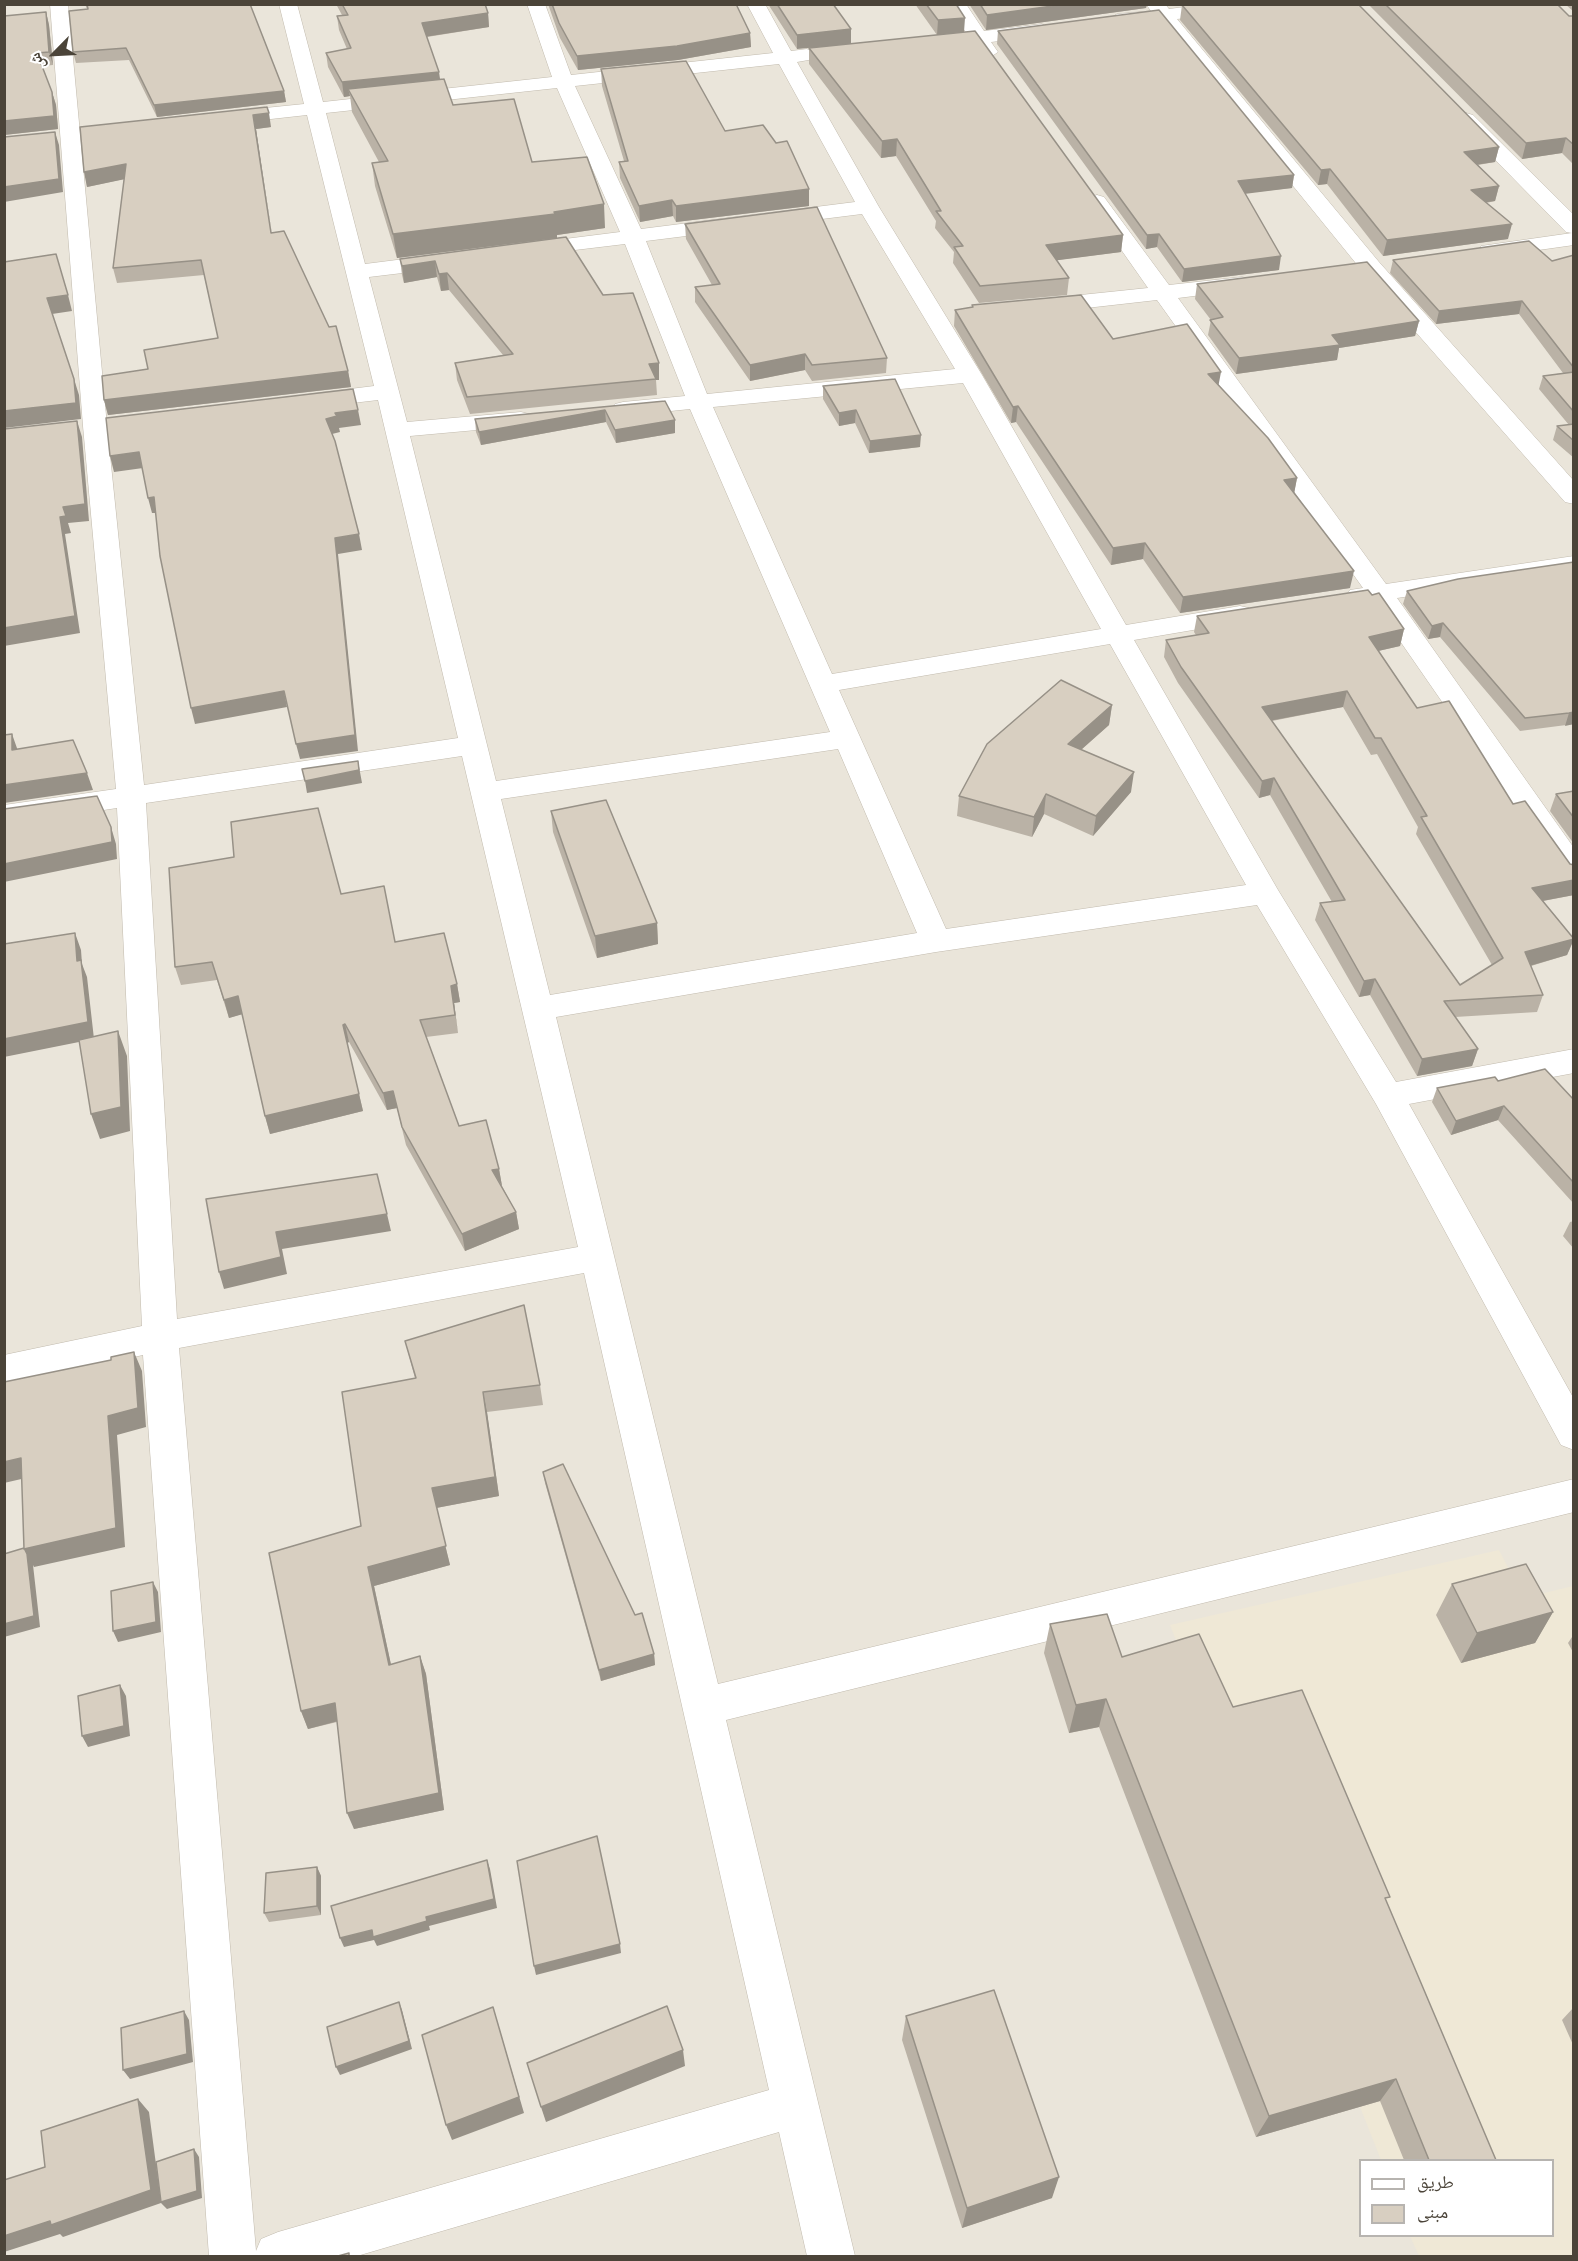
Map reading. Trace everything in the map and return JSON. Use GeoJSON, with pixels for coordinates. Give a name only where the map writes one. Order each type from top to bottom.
{"type":"FeatureCollection","features":[{"type":"Feature","properties":{"kind":"street"},"geometry":{"type":"LineString","coordinates":[[58,4],[72,136],[95,426],[131,795],[160,1337],[233,2256]]}},
{"type":"Feature","properties":{"kind":"street"},"geometry":{"type":"LineString","coordinates":[[288,4],[312,108],[397,430],[598,1257],[831,2256]]}},
{"type":"Feature","properties":{"kind":"street"},"geometry":{"type":"LineString","coordinates":[[536,4],[564,83],[633,236],[699,402],[936,941]]}},
{"type":"Feature","properties":{"kind":"street"},"geometry":{"type":"LineString","coordinates":[[756,4],[868,207],[970,375],[1265,893],[1388,1096],[1574,1434]]}},
{"type":"Feature","properties":{"kind":"street"},"geometry":{"type":"LineString","coordinates":[[956,4],[1000,67]]}},
{"type":"Feature","properties":{"kind":"street"},"geometry":{"type":"LineString","coordinates":[[1094,23],[1159,9],[1262,4]]}},
{"type":"Feature","properties":{"kind":"street"},"geometry":{"type":"LineString","coordinates":[[1159,9],[1371,267],[1574,497]]}},
{"type":"Feature","properties":{"kind":"street"},"geometry":{"type":"LineString","coordinates":[[912,45],[1060,28]]}},
{"type":"Feature","properties":{"kind":"street"},"geometry":{"type":"LineString","coordinates":[[209,120],[821,54]]}},
{"type":"Feature","properties":{"kind":"street"},"geometry":{"type":"LineString","coordinates":[[1451,104],[1574,227]]}},
{"type":"Feature","properties":{"kind":"street"},"geometry":{"type":"LineString","coordinates":[[1082,180],[1379,592],[1574,871]]}},
{"type":"Feature","properties":{"kind":"street"},"geometry":{"type":"LineString","coordinates":[[506,253],[868,207]]}},
{"type":"Feature","properties":{"kind":"street"},"geometry":{"type":"LineString","coordinates":[[1472,253],[1574,239]]}},
{"type":"Feature","properties":{"kind":"street"},"geometry":{"type":"LineString","coordinates":[[356,272],[460,259]]}},
{"type":"Feature","properties":{"kind":"street"},"geometry":{"type":"LineString","coordinates":[[1348,270],[1394,264]]}},
{"type":"Feature","properties":{"kind":"street"},"geometry":{"type":"LineString","coordinates":[[1015,308],[1164,294],[1268,280]]}},
{"type":"Feature","properties":{"kind":"street"},"geometry":{"type":"LineString","coordinates":[[935,316],[958,314]]}},
{"type":"Feature","properties":{"kind":"street"},"geometry":{"type":"LineString","coordinates":[[606,411],[970,375]]}},
{"type":"Feature","properties":{"kind":"street"},"geometry":{"type":"LineString","coordinates":[[293,403],[387,392]]}},
{"type":"Feature","properties":{"kind":"street"},"geometry":{"type":"LineString","coordinates":[[397,430],[548,416]]}},
{"type":"Feature","properties":{"kind":"street"},"geometry":{"type":"LineString","coordinates":[[1333,600],[1574,564]]}},
{"type":"Feature","properties":{"kind":"street"},"geometry":{"type":"LineString","coordinates":[[823,684],[1265,610]]}},
{"type":"Feature","properties":{"kind":"street"},"geometry":{"type":"LineString","coordinates":[[484,792],[846,739]]}},
{"type":"Feature","properties":{"kind":"street"},"geometry":{"type":"LineString","coordinates":[[4,815],[473,745]]}},
{"type":"Feature","properties":{"kind":"street"},"geometry":{"type":"LineString","coordinates":[[537,1009],[936,941],[1265,893]]}},
{"type":"Feature","properties":{"kind":"street"},"geometry":{"type":"LineString","coordinates":[[1388,1096],[1574,1061]]}},
{"type":"Feature","properties":{"kind":"street"},"geometry":{"type":"LineString","coordinates":[[4,1370],[160,1337],[598,1257]]}},
{"type":"Feature","properties":{"kind":"street"},"geometry":{"type":"LineString","coordinates":[[703,1707],[1574,1495]]}},
{"type":"Feature","properties":{"kind":"street"},"geometry":{"type":"LineString","coordinates":[[278,2256],[795,2105]]}},
{"type":"Feature","properties":{"kind":"shaded area"},"geometry":{"type":"Polygon","coordinates":[[[5,5],[1573,5],[1573,2256],[5,2256],[5,5]]]}},
{"type":"Feature","properties":{"kind":"shaded area"},"geometry":{"type":"Polygon","coordinates":[[[1499,1550],[1524,1598],[1573,1586],[1573,2256],[1419,2256],[1410,2237],[1554,2237],[1554,2159],[1381,2159],[1170,1625],[1499,1550]]]}},
{"type":"Feature","properties":{"kind":"building"},"geometry":{"type":"Polygon","coordinates":[[[87,4],[250,4],[284,91],[154,105],[126,48],[73,52],[69,11],[88,9],[87,4]]]}},
{"type":"Feature","properties":{"kind":"building"},"geometry":{"type":"Polygon","coordinates":[[[342,4],[485,4],[488,13],[422,23],[439,72],[342,82],[326,53],[351,48],[337,16],[348,15],[342,4]]]}},
{"type":"Feature","properties":{"kind":"building"},"geometry":{"type":"Polygon","coordinates":[[[552,4],[736,4],[750,33],[677,46],[577,56],[559,23],[552,4]]]}},
{"type":"Feature","properties":{"kind":"building"},"geometry":{"type":"Polygon","coordinates":[[[777,4],[833,4],[851,29],[797,35],[777,4]]]}},
{"type":"Feature","properties":{"kind":"building"},"geometry":{"type":"Polygon","coordinates":[[[926,4],[956,4],[965,18],[938,20],[926,4]]]}},
{"type":"Feature","properties":{"kind":"building"},"geometry":{"type":"Polygon","coordinates":[[[980,4],[1067,4],[987,15],[980,4]]]}},
{"type":"Feature","properties":{"kind":"building"},"geometry":{"type":"Polygon","coordinates":[[[1358,4],[1499,147],[1464,152],[1499,186],[1471,190],[1512,224],[1387,240],[1330,169],[1321,170],[1182,5],[1358,4]]]}},
{"type":"Feature","properties":{"kind":"building"},"geometry":{"type":"Polygon","coordinates":[[[1385,4],[1557,4],[1569,16],[1574,16],[1574,145],[1566,138],[1526,143],[1385,4]]]}},
{"type":"Feature","properties":{"kind":"building"},"geometry":{"type":"Polygon","coordinates":[[[1159,10],[1294,175],[1238,181],[1281,256],[1184,269],[1159,234],[1147,235],[998,31],[1159,10]]]}},
{"type":"Feature","properties":{"kind":"building"},"geometry":{"type":"Polygon","coordinates":[[[46,12],[49,52],[37,53],[52,92],[54,116],[4,121],[4,16],[46,12]]]}},
{"type":"Feature","properties":{"kind":"building"},"geometry":{"type":"Polygon","coordinates":[[[975,31],[1123,235],[1046,245],[1069,278],[980,286],[954,247],[963,246],[936,211],[941,211],[897,139],[882,141],[809,48],[975,31]]]}},
{"type":"Feature","properties":{"kind":"building"},"geometry":{"type":"Polygon","coordinates":[[[686,61],[725,131],[763,125],[776,143],[787,141],[809,189],[676,206],[672,200],[639,206],[619,162],[628,161],[601,69],[686,61]]]}},
{"type":"Feature","properties":{"kind":"building"},"geometry":{"type":"Polygon","coordinates":[[[444,79],[453,105],[514,99],[532,162],[587,157],[604,204],[554,212],[555,214],[393,234],[372,163],[388,161],[348,89],[444,79]]]}},
{"type":"Feature","properties":{"kind":"building"},"geometry":{"type":"Polygon","coordinates":[[[267,107],[269,113],[253,115],[271,233],[284,231],[329,327],[336,326],[348,371],[104,400],[102,376],[148,369],[144,350],[218,338],[201,260],[113,268],[126,164],[84,172],[80,127],[267,107]]]}},
{"type":"Feature","properties":{"kind":"building"},"geometry":{"type":"Polygon","coordinates":[[[55,132],[59,179],[4,187],[4,137],[55,132]]]}},
{"type":"Feature","properties":{"kind":"building"},"geometry":{"type":"Polygon","coordinates":[[[817,207],[887,358],[812,365],[805,354],[750,365],[695,287],[720,284],[685,224],[817,207]]]}},
{"type":"Feature","properties":{"kind":"building"},"geometry":{"type":"Polygon","coordinates":[[[566,237],[603,295],[633,293],[659,363],[649,364],[656,379],[467,397],[455,363],[513,354],[447,273],[439,274],[435,261],[402,266],[400,259],[566,237]]]}},
{"type":"Feature","properties":{"kind":"building"},"geometry":{"type":"Polygon","coordinates":[[[1529,241],[1552,261],[1574,255],[1574,368],[1522,301],[1439,311],[1393,260],[1529,241]]]}},
{"type":"Feature","properties":{"kind":"building"},"geometry":{"type":"Polygon","coordinates":[[[56,254],[68,295],[47,298],[74,379],[76,403],[4,411],[4,262],[56,254]]]}},
{"type":"Feature","properties":{"kind":"building"},"geometry":{"type":"Polygon","coordinates":[[[1367,262],[1419,321],[1332,335],[1340,345],[1239,358],[1210,320],[1223,317],[1197,284],[1367,262]]]}},
{"type":"Feature","properties":{"kind":"building"},"geometry":{"type":"Polygon","coordinates":[[[1081,295],[1113,339],[1187,324],[1221,372],[1208,374],[1268,438],[1297,478],[1284,480],[1354,571],[1183,597],[1145,543],[1113,548],[1018,406],[1013,407],[955,310],[973,307],[972,305],[1081,295]]]}},
{"type":"Feature","properties":{"kind":"building"},"geometry":{"type":"Polygon","coordinates":[[[1574,372],[1574,412],[1543,376],[1574,372]]]}},
{"type":"Feature","properties":{"kind":"building"},"geometry":{"type":"Polygon","coordinates":[[[895,379],[921,435],[870,441],[856,410],[839,413],[823,386],[895,379]]]}},
{"type":"Feature","properties":{"kind":"building"},"geometry":{"type":"Polygon","coordinates":[[[353,389],[358,410],[335,413],[337,416],[326,419],[335,441],[359,534],[335,538],[355,735],[296,744],[284,691],[191,708],[160,556],[154,497],[148,498],[139,452],[110,456],[106,418],[353,389]]]}},
{"type":"Feature","properties":{"kind":"building"},"geometry":{"type":"Polygon","coordinates":[[[665,401],[675,420],[615,430],[605,410],[479,432],[475,419],[665,401]]]}},
{"type":"Feature","properties":{"kind":"building"},"geometry":{"type":"Polygon","coordinates":[[[77,421],[85,504],[63,507],[66,516],[60,517],[75,616],[4,628],[4,429],[77,421]]]}},
{"type":"Feature","properties":{"kind":"building"},"geometry":{"type":"Polygon","coordinates":[[[1574,424],[1574,441],[1557,426],[1574,424]]]}},
{"type":"Feature","properties":{"kind":"building"},"geometry":{"type":"Polygon","coordinates":[[[1574,562],[1574,712],[1569,713],[1525,718],[1443,623],[1432,626],[1407,591],[1458,579],[1574,562]]]}},
{"type":"Feature","properties":{"kind":"building"},"geometry":{"type":"Polygon","coordinates":[[[1368,590],[1372,595],[1379,593],[1404,629],[1369,637],[1417,708],[1449,701],[1513,804],[1525,801],[1570,864],[1574,865],[1574,880],[1532,888],[1574,939],[1525,952],[1543,995],[1444,1001],[1478,1049],[1422,1059],[1375,979],[1364,981],[1320,903],[1345,900],[1274,778],[1262,781],[1181,667],[1166,640],[1209,633],[1197,616],[1368,590]],[[1347,691],[1262,707],[1460,985],[1503,958],[1421,817],[1427,816],[1381,738],[1375,738],[1347,691]]]}},
{"type":"Feature","properties":{"kind":"building"},"geometry":{"type":"Polygon","coordinates":[[[1061,680],[1112,705],[1068,744],[1134,772],[1096,816],[1046,794],[1034,817],[959,796],[987,744],[1061,680]]]}},
{"type":"Feature","properties":{"kind":"building"},"geometry":{"type":"Polygon","coordinates":[[[12,734],[12,750],[73,740],[87,773],[4,785],[4,735],[12,734]]]}},
{"type":"Feature","properties":{"kind":"building"},"geometry":{"type":"Polygon","coordinates":[[[358,761],[359,770],[305,781],[302,769],[358,761]]]}},
{"type":"Feature","properties":{"kind":"building"},"geometry":{"type":"Polygon","coordinates":[[[1574,791],[1574,818],[1556,794],[1574,791]]]}},
{"type":"Feature","properties":{"kind":"building"},"geometry":{"type":"Polygon","coordinates":[[[97,796],[111,827],[112,842],[4,864],[4,809],[97,796]]]}},
{"type":"Feature","properties":{"kind":"building"},"geometry":{"type":"Polygon","coordinates":[[[606,800],[657,923],[595,936],[551,811],[606,800]]]}},
{"type":"Feature","properties":{"kind":"building"},"geometry":{"type":"Polygon","coordinates":[[[318,808],[341,894],[384,886],[395,942],[444,933],[457,984],[451,986],[455,1015],[420,1020],[459,1126],[486,1120],[499,1169],[492,1170],[516,1212],[462,1234],[402,1127],[393,1091],[383,1093],[345,1024],[343,1025],[359,1094],[265,1116],[238,996],[224,1000],[212,962],[175,967],[169,868],[234,857],[231,822],[318,808]]]}},
{"type":"Feature","properties":{"kind":"building"},"geometry":{"type":"Polygon","coordinates":[[[75,933],[77,961],[81,960],[88,1022],[4,1039],[4,944],[75,933]]]}},
{"type":"Feature","properties":{"kind":"building"},"geometry":{"type":"Polygon","coordinates":[[[118,1031],[121,1107],[91,1114],[79,1040],[118,1031]]]}},
{"type":"Feature","properties":{"kind":"building"},"geometry":{"type":"Polygon","coordinates":[[[1545,1069],[1574,1100],[1574,1183],[1504,1106],[1456,1121],[1437,1088],[1495,1077],[1498,1081],[1545,1069]]]}},
{"type":"Feature","properties":{"kind":"building"},"geometry":{"type":"Polygon","coordinates":[[[377,1174],[387,1214],[276,1232],[281,1257],[219,1272],[206,1199],[377,1174]]]}},
{"type":"Feature","properties":{"kind":"building"},"geometry":{"type":"Polygon","coordinates":[[[524,1305],[540,1385],[483,1392],[495,1477],[432,1488],[446,1546],[368,1567],[389,1665],[420,1656],[439,1793],[347,1813],[335,1703],[301,1711],[269,1553],[361,1526],[342,1392],[416,1378],[405,1341],[524,1305]]]}},
{"type":"Feature","properties":{"kind":"building"},"geometry":{"type":"Polygon","coordinates":[[[134,1352],[138,1408],[108,1416],[116,1528],[24,1549],[21,1458],[4,1462],[4,1382],[111,1360],[111,1357],[134,1352]]]}},
{"type":"Feature","properties":{"kind":"building"},"geometry":{"type":"Polygon","coordinates":[[[563,1464],[635,1615],[642,1613],[654,1654],[599,1670],[543,1472],[563,1464]]]}},
{"type":"Feature","properties":{"kind":"building"},"geometry":{"type":"Polygon","coordinates":[[[24,1548],[27,1554],[34,1616],[4,1624],[4,1554],[24,1548]]]}},
{"type":"Feature","properties":{"kind":"building"},"geometry":{"type":"Polygon","coordinates":[[[1526,1564],[1553,1612],[1477,1633],[1452,1584],[1526,1564]]]}},
{"type":"Feature","properties":{"kind":"building"},"geometry":{"type":"Polygon","coordinates":[[[153,1582],[156,1622],[113,1631],[111,1591],[153,1582]]]}},
{"type":"Feature","properties":{"kind":"building"},"geometry":{"type":"Polygon","coordinates":[[[1107,1614],[1122,1657],[1199,1634],[1233,1707],[1302,1690],[1390,1897],[1385,1898],[1496,2159],[1429,2159],[1396,2079],[1269,2116],[1106,1699],[1076,1705],[1050,1624],[1107,1614]]]}},
{"type":"Feature","properties":{"kind":"building"},"geometry":{"type":"Polygon","coordinates":[[[120,1685],[124,1726],[82,1736],[78,1696],[120,1685]]]}},
{"type":"Feature","properties":{"kind":"building"},"geometry":{"type":"Polygon","coordinates":[[[597,1836],[620,1944],[534,1966],[517,1861],[597,1836]]]}},
{"type":"Feature","properties":{"kind":"building"},"geometry":{"type":"Polygon","coordinates":[[[487,1860],[494,1899],[426,1917],[427,1921],[373,1937],[372,1930],[340,1938],[331,1906],[487,1860]]]}},
{"type":"Feature","properties":{"kind":"building"},"geometry":{"type":"Polygon","coordinates":[[[317,1867],[317,1906],[264,1913],[266,1873],[317,1867]]]}},
{"type":"Feature","properties":{"kind":"building"},"geometry":{"type":"Polygon","coordinates":[[[994,1990],[1059,2177],[967,2208],[906,2016],[994,1990]]]}},
{"type":"Feature","properties":{"kind":"building"},"geometry":{"type":"Polygon","coordinates":[[[399,2002],[409,2041],[336,2067],[327,2027],[399,2002]]]}},
{"type":"Feature","properties":{"kind":"building"},"geometry":{"type":"Polygon","coordinates":[[[667,2006],[683,2050],[541,2107],[527,2063],[667,2006]]]}},
{"type":"Feature","properties":{"kind":"building"},"geometry":{"type":"Polygon","coordinates":[[[493,2007],[519,2097],[446,2125],[422,2035],[493,2007]]]}},
{"type":"Feature","properties":{"kind":"building"},"geometry":{"type":"Polygon","coordinates":[[[184,2011],[187,2054],[123,2070],[121,2028],[184,2011]]]}},
{"type":"Feature","properties":{"kind":"building"},"geometry":{"type":"Polygon","coordinates":[[[138,2099],[151,2190],[51,2225],[50,2221],[4,2236],[4,2180],[45,2167],[41,2131],[138,2099]]]}},
{"type":"Feature","properties":{"kind":"building"},"geometry":{"type":"Polygon","coordinates":[[[194,2149],[197,2191],[161,2202],[156,2162],[194,2149]]]}}]}
